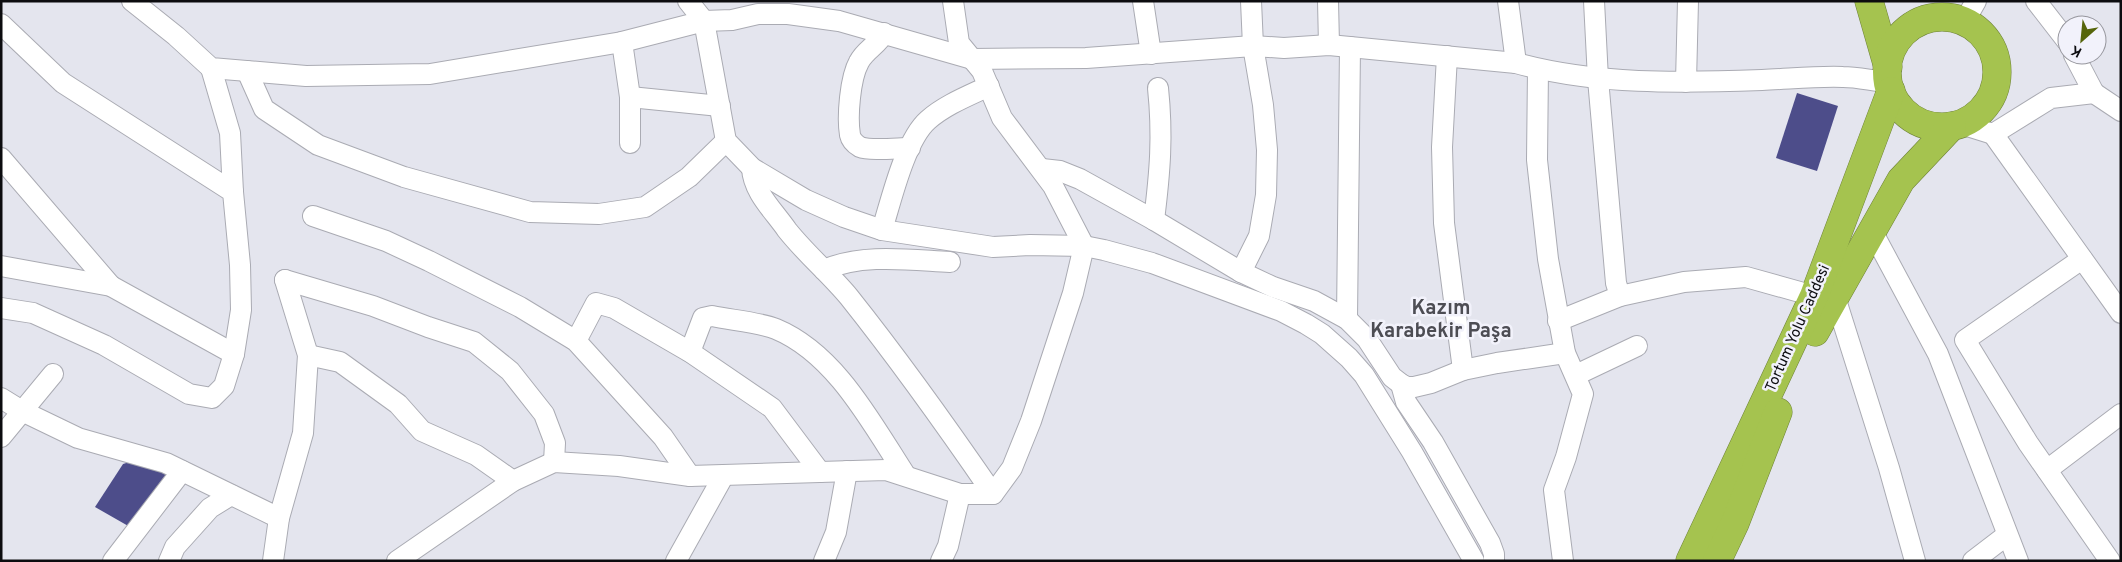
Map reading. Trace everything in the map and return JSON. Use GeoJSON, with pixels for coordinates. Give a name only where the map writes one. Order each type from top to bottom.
{"type":"FeatureCollection","features":[{"type":"Feature","properties":{"kind":"highway"},"geometry":{"type":"LineString","coordinates":[[1869,1],[1893,97],[1903,110],[1915,120],[1930,126],[1956,125]]}},
{"type":"Feature","properties":{"kind":"highway","name":"Tortum Yolu Caddesi"},"geometry":{"type":"LineString","coordinates":[[1690,561],[1824,297],[1872,231],[1900,180],[1956,125],[1975,117],[1986,106],[1994,92],[1997,77],[1996,60],[1990,44],[1956,10],[1914,25],[1901,36],[1892,50],[1889,80],[1824,297],[1735,524],[1718,561]]}},
{"type":"Feature","properties":{"kind":"street"},"geometry":{"type":"LineString","coordinates":[[1,308],[33,313],[104,345],[188,394],[212,398],[224,386],[234,354],[241,310],[240,265],[230,133],[211,68],[176,36],[132,1]]}},
{"type":"Feature","properties":{"kind":"street"},"geometry":{"type":"LineString","coordinates":[[688,1],[704,21],[726,141],[752,168],[806,200],[844,218],[882,230],[993,247],[1030,245],[1084,246],[1152,263],[1281,311],[1322,334],[1350,358],[1364,375],[1412,452],[1474,561]]}},
{"type":"Feature","properties":{"kind":"street"},"geometry":{"type":"LineString","coordinates":[[953,1],[959,43],[982,71],[1002,118],[1042,169],[1068,212],[1084,246],[1073,293],[1031,421],[1012,468],[993,494]]}},
{"type":"Feature","properties":{"kind":"street"},"geometry":{"type":"LineString","coordinates":[[1143,1],[1151,54]]}},
{"type":"Feature","properties":{"kind":"street"},"geometry":{"type":"LineString","coordinates":[[1241,272],[1259,236],[1266,195],[1266,132],[1253,46],[1251,1]]}},
{"type":"Feature","properties":{"kind":"street"},"geometry":{"type":"LineString","coordinates":[[1328,1],[1329,45]]}},
{"type":"Feature","properties":{"kind":"street"},"geometry":{"type":"LineString","coordinates":[[1508,1],[1516,63]]}},
{"type":"Feature","properties":{"kind":"street"},"geometry":{"type":"LineString","coordinates":[[1594,1],[1598,78],[1616,283],[1620,296]]}},
{"type":"Feature","properties":{"kind":"street"},"geometry":{"type":"LineString","coordinates":[[1686,82],[1688,1]]}},
{"type":"Feature","properties":{"kind":"street"},"geometry":{"type":"LineString","coordinates":[[2036,1],[2057,28]]}},
{"type":"Feature","properties":{"kind":"street"},"geometry":{"type":"LineString","coordinates":[[211,68],[306,76],[430,74],[622,42],[704,21],[732,20],[758,8],[839,22],[972,59],[1086,58],[1253,46],[1284,48],[1329,45],[1516,63],[1538,69],[1598,78],[1686,82],[1844,77],[1889,80]]}},
{"type":"Feature","properties":{"kind":"street"},"geometry":{"type":"LineString","coordinates":[[1,24],[63,83],[233,192]]}},
{"type":"Feature","properties":{"kind":"street"},"geometry":{"type":"LineString","coordinates":[[884,33],[877,44],[863,56],[855,70],[850,100],[850,135],[855,143],[864,148],[910,148]]}},
{"type":"Feature","properties":{"kind":"street"},"geometry":{"type":"LineString","coordinates":[[622,42],[630,97],[630,143]]}},
{"type":"Feature","properties":{"kind":"street"},"geometry":{"type":"LineString","coordinates":[[1347,319],[1348,83],[1350,47]]}},
{"type":"Feature","properties":{"kind":"street"},"geometry":{"type":"LineString","coordinates":[[1447,56],[1442,147],[1444,223],[1463,370]]}},
{"type":"Feature","properties":{"kind":"street"},"geometry":{"type":"LineString","coordinates":[[2079,65],[2094,93],[2121,111]]}},
{"type":"Feature","properties":{"kind":"street"},"geometry":{"type":"LineString","coordinates":[[1538,69],[1537,160],[1548,259],[1565,353],[1583,394],[1566,457],[1554,490],[1563,561]]}},
{"type":"Feature","properties":{"kind":"street"},"geometry":{"type":"LineString","coordinates":[[247,71],[264,109],[318,145],[404,177],[530,212],[599,214],[645,207],[689,177],[726,141]]}},
{"type":"Feature","properties":{"kind":"street"},"geometry":{"type":"LineString","coordinates":[[882,230],[910,148],[927,121],[958,101],[988,86]]}},
{"type":"Feature","properties":{"kind":"street"},"geometry":{"type":"LineString","coordinates":[[1154,220],[1161,164],[1162,123],[1158,88]]}},
{"type":"Feature","properties":{"kind":"street"},"geometry":{"type":"LineString","coordinates":[[1993,134],[2051,98],[2094,93]]}},
{"type":"Feature","properties":{"kind":"street"},"geometry":{"type":"LineString","coordinates":[[630,97],[720,106]]}},
{"type":"Feature","properties":{"kind":"street"},"geometry":{"type":"LineString","coordinates":[[1956,125],[1993,134],[2121,313]]}},
{"type":"Feature","properties":{"kind":"street"},"geometry":{"type":"LineString","coordinates":[[1,158],[111,286]]}},
{"type":"Feature","properties":{"kind":"street"},"geometry":{"type":"LineString","coordinates":[[752,168],[753,180],[761,195],[794,239],[842,288],[897,356],[993,494]]}},
{"type":"Feature","properties":{"kind":"street"},"geometry":{"type":"LineString","coordinates":[[1042,169],[1060,171],[1080,179],[1154,220],[1241,272],[1273,287],[1314,301],[1347,319],[1367,339],[1392,376],[1401,384],[1414,387],[1463,370],[1565,353]]}},
{"type":"Feature","properties":{"kind":"street"},"geometry":{"type":"LineString","coordinates":[[313,216],[386,241],[429,260],[520,307],[576,341],[663,437],[690,476]]}},
{"type":"Feature","properties":{"kind":"street"},"geometry":{"type":"LineString","coordinates":[[1872,231],[1938,354],[2018,561]]}},
{"type":"Feature","properties":{"kind":"street"},"geometry":{"type":"LineString","coordinates":[[1938,354],[1964,340],[2082,259]]}},
{"type":"Feature","properties":{"kind":"street"},"geometry":{"type":"LineString","coordinates":[[824,270],[839,263],[866,261],[950,262]]}},
{"type":"Feature","properties":{"kind":"street"},"geometry":{"type":"LineString","coordinates":[[1,266],[111,286],[234,354]]}},
{"type":"Feature","properties":{"kind":"street"},"geometry":{"type":"LineString","coordinates":[[1558,321],[1620,296],[1684,282],[1746,277],[1824,297],[1889,468],[1915,561]]}},
{"type":"Feature","properties":{"kind":"street"},"geometry":{"type":"LineString","coordinates":[[273,561],[278,518],[303,433],[308,355],[286,280],[373,306],[474,342],[510,371],[544,414],[555,443],[554,462]]}},
{"type":"Feature","properties":{"kind":"street"},"geometry":{"type":"LineString","coordinates":[[576,341],[596,303],[614,308],[690,352],[772,408],[820,472]]}},
{"type":"Feature","properties":{"kind":"street"},"geometry":{"type":"LineString","coordinates":[[690,352],[702,318],[712,316],[775,329],[813,351],[855,396],[906,476]]}},
{"type":"Feature","properties":{"kind":"street"},"geometry":{"type":"LineString","coordinates":[[1964,340],[2028,443],[2110,561]]}},
{"type":"Feature","properties":{"kind":"street"},"geometry":{"type":"LineString","coordinates":[[1576,375],[1637,346]]}},
{"type":"Feature","properties":{"kind":"street"},"geometry":{"type":"LineString","coordinates":[[308,355],[340,362],[398,404],[422,431],[476,455],[513,481]]}},
{"type":"Feature","properties":{"kind":"street"},"geometry":{"type":"LineString","coordinates":[[1,437],[53,374]]}},
{"type":"Feature","properties":{"kind":"street"},"geometry":{"type":"LineString","coordinates":[[1401,384],[1406,402],[1433,442],[1490,543],[1494,554],[1494,561]]}},
{"type":"Feature","properties":{"kind":"street"},"geometry":{"type":"LineString","coordinates":[[1,398],[78,438],[166,463],[278,518]]}},
{"type":"Feature","properties":{"kind":"street"},"geometry":{"type":"LineString","coordinates":[[2047,470],[2121,414]]}},
{"type":"Feature","properties":{"kind":"street"},"geometry":{"type":"LineString","coordinates":[[397,561],[513,481],[554,462],[619,466],[690,476],[886,470],[960,494],[993,494]]}},
{"type":"Feature","properties":{"kind":"street"},"geometry":{"type":"LineString","coordinates":[[114,561],[182,471]]}},
{"type":"Feature","properties":{"kind":"street"},"geometry":{"type":"LineString","coordinates":[[824,561],[836,532],[847,472]]}},
{"type":"Feature","properties":{"kind":"street"},"geometry":{"type":"LineString","coordinates":[[676,561],[724,475]]}},
{"type":"Feature","properties":{"kind":"street"},"geometry":{"type":"LineString","coordinates":[[941,561],[948,546],[960,494]]}},
{"type":"Feature","properties":{"kind":"street"},"geometry":{"type":"LineString","coordinates":[[169,561],[175,547],[210,508],[231,495]]}},
{"type":"Feature","properties":{"kind":"street"},"geometry":{"type":"LineString","coordinates":[[1973,561],[2007,535]]}},
{"type":"Feature","properties":{"kind":"building"},"geometry":{"type":"Polygon","coordinates":[[[1797,93],[1838,106],[1817,171],[1776,158],[1797,93]]]}},
{"type":"Feature","properties":{"kind":"building"},"geometry":{"type":"Polygon","coordinates":[[[136,460],[168,475],[130,527],[95,507],[123,464],[136,460]]]}},
{"type":"Feature","properties":{"kind":"district","name":"Kazım Karabekir Paşa"},"geometry":{"type":"Point","coordinates":[1441,318]}}]}
